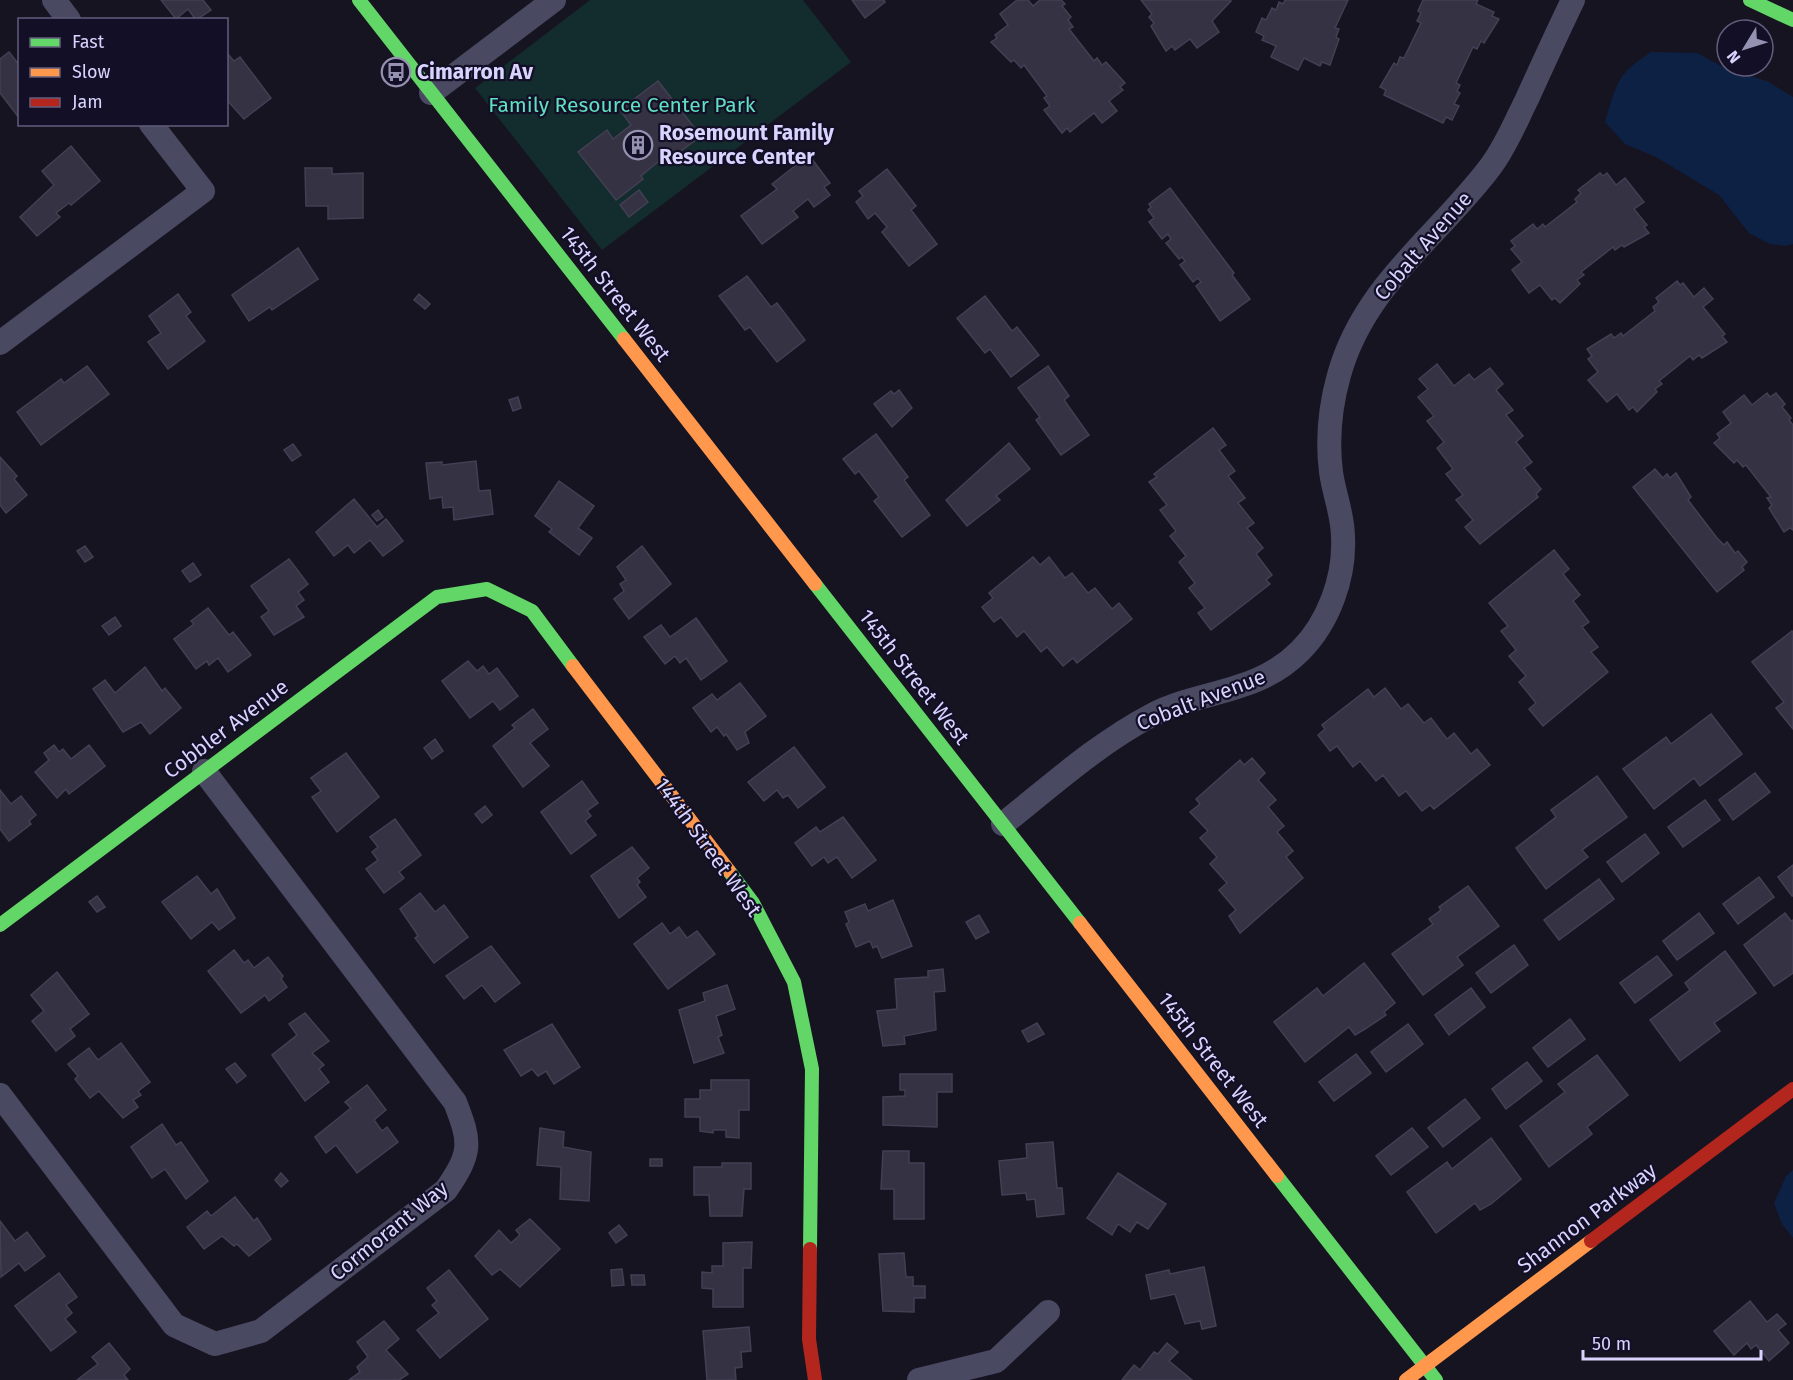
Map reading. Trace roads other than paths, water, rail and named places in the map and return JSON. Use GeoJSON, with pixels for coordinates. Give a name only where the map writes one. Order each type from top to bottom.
{"type":"FeatureCollection","features":[{"type":"Feature","properties":{"kind":"street"},"geometry":{"type":"LineString","coordinates":[[54,0],[68,18]]}},
{"type":"Feature","properties":{"kind":"street","name":"145th Street West"},"geometry":{"type":"LineString","coordinates":[[358,0],[1436,1380]]}},
{"type":"Feature","properties":{"kind":"street"},"geometry":{"type":"LineString","coordinates":[[431,93],[554,0]]}},
{"type":"Feature","properties":{"kind":"street","name":"Cobalt Avenue"},"geometry":{"type":"LineString","coordinates":[[1003,824],[1125,730],[1155,714],[1249,685],[1276,671],[1301,650],[1319,627],[1333,598],[1341,568],[1343,536],[1329,442],[1332,411],[1347,349],[1378,293],[1493,164],[1513,128],[1573,0]]}},
{"type":"Feature","properties":{"kind":"street"},"geometry":{"type":"LineString","coordinates":[[1750,0],[1793,20]]}},
{"type":"Feature","properties":{"kind":"street"},"geometry":{"type":"LineString","coordinates":[[0,344],[203,190],[153,126]]}},
{"type":"Feature","properties":{"kind":"street","name":"Cobbler Avenue"},"geometry":{"type":"LineString","coordinates":[[0,925],[437,597],[487,589]]}},
{"type":"Feature","properties":{"kind":"street","name":"144th Street West"},"geometry":{"type":"LineString","coordinates":[[487,589],[532,611],[753,903],[794,982],[812,1069],[809,1339],[815,1380]]}},
{"type":"Feature","properties":{"kind":"street","name":"Cormorant Way"},"geometry":{"type":"LineString","coordinates":[[0,1095],[174,1325],[215,1344],[261,1330],[446,1190],[463,1165],[468,1136],[455,1102],[204,771]]}},
{"type":"Feature","properties":{"kind":"street","name":"Shannon Parkway"},"geometry":{"type":"LineString","coordinates":[[1406,1380],[1793,1089]]}},
{"type":"Feature","properties":{"kind":"street"},"geometry":{"type":"LineString","coordinates":[[919,1380],[996,1361],[1048,1312]]}},
{"type":"Feature","properties":{"kind":"water"},"geometry":{"type":"Polygon","coordinates":[[[1651,52],[1697,53],[1715,63],[1715,78],[1757,78],[1769,82],[1793,97],[1793,244],[1785,246],[1770,244],[1749,233],[1719,195],[1656,157],[1625,144],[1605,122],[1619,81],[1639,60],[1651,52]]]}},
{"type":"Feature","properties":{"kind":"water"},"geometry":{"type":"Polygon","coordinates":[[[1793,1170],[1793,1238],[1782,1224],[1774,1203],[1786,1176],[1793,1170]]]}},
{"type":"Feature","properties":{"kind":"place","name":"Cimarron Av"},"geometry":{"type":"Point","coordinates":[396,72]}},
{"type":"Feature","properties":{"kind":"place","name":"Rosemount Family Resource Center"},"geometry":{"type":"Point","coordinates":[638,145]}},
{"type":"Feature","properties":{"kind":"park label","name":"Family Resource Center Park"},"geometry":{"type":"Point","coordinates":[622,105]}}]}
